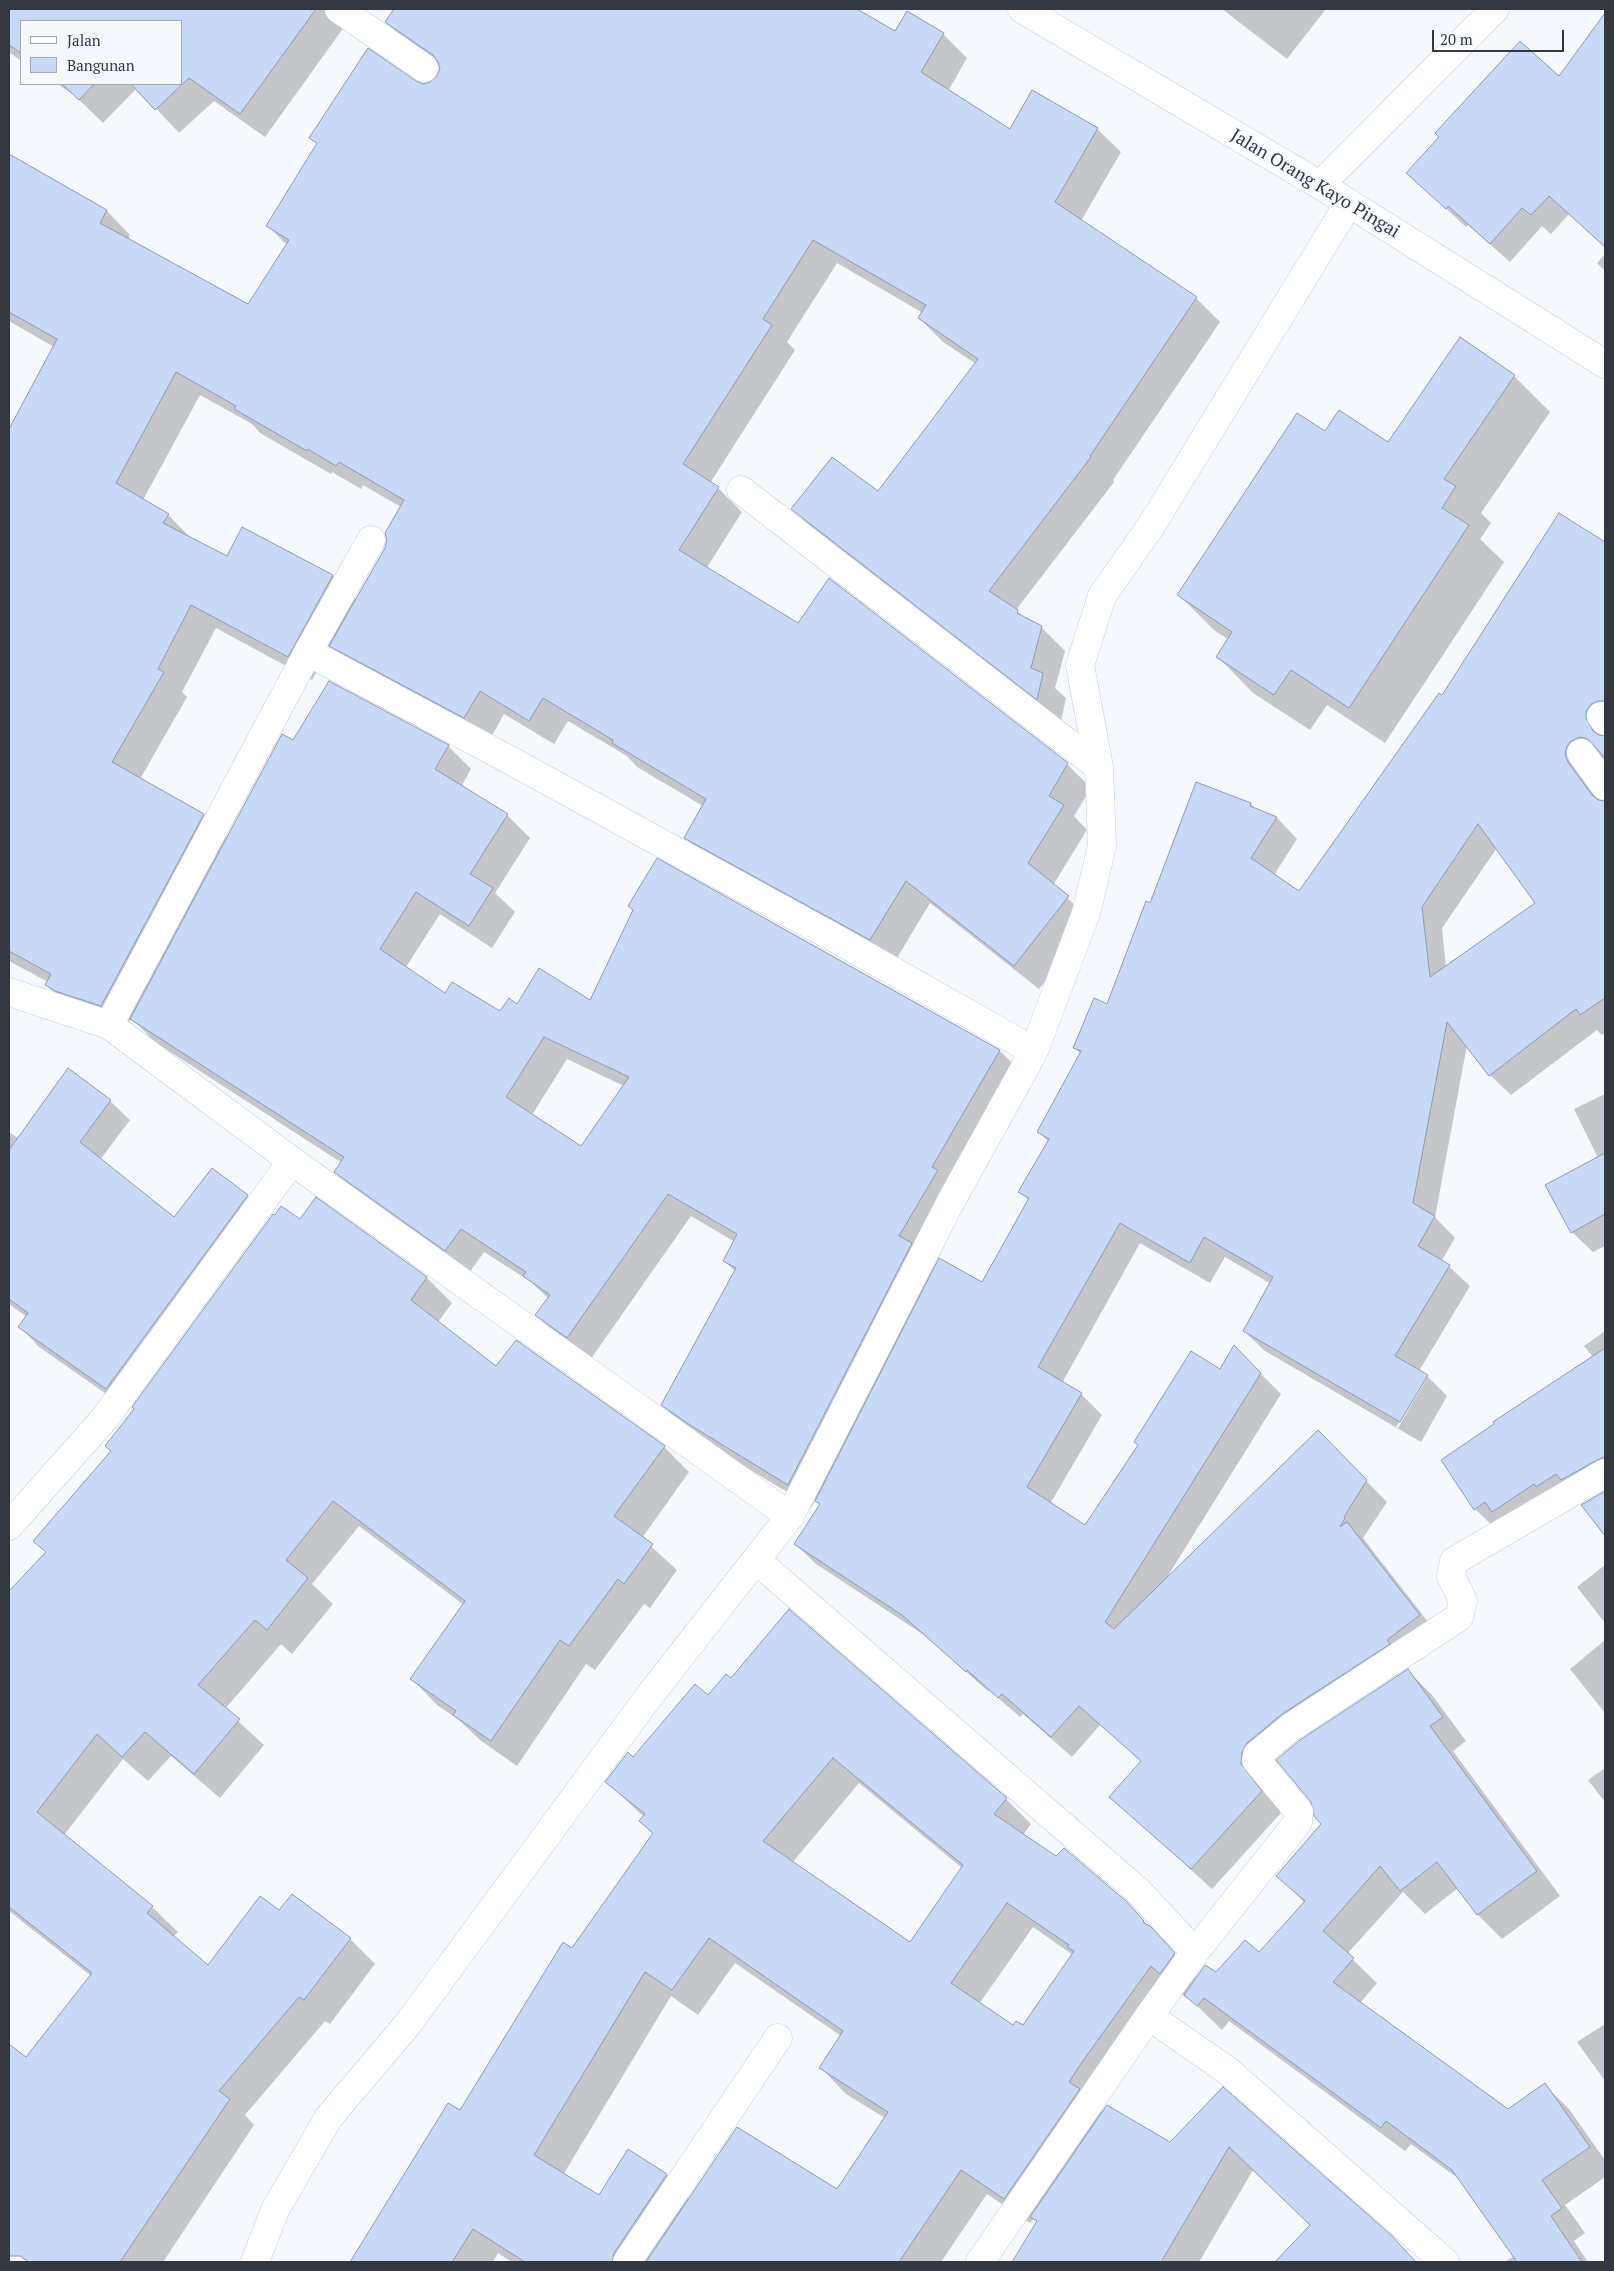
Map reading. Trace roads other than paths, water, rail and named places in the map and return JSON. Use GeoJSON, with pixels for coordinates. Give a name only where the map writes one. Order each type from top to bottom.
{"type":"FeatureCollection","features":[{"type":"Feature","properties":{"kind":"street"},"geometry":{"type":"LineString","coordinates":[[339,9],[424,68]]}},
{"type":"Feature","properties":{"kind":"street","name":"Jalan Orang Kayo Pingai"},"geometry":{"type":"LineString","coordinates":[[1022,9],[1320,185],[1605,364]]}},
{"type":"Feature","properties":{"kind":"street"},"geometry":{"type":"LineString","coordinates":[[1320,185],[1495,9]]}},
{"type":"Feature","properties":{"kind":"street"},"geometry":{"type":"LineString","coordinates":[[255,2262],[275,2210],[329,2117],[407,2025],[650,1695],[790,1516],[950,1203],[1034,1051],[1086,913],[1102,846],[1099,767],[1080,665],[1102,596],[1151,526],[1349,203]]}},
{"type":"Feature","properties":{"kind":"street"},"geometry":{"type":"LineString","coordinates":[[741,490],[1099,767]]}},
{"type":"Feature","properties":{"kind":"street"},"geometry":{"type":"LineString","coordinates":[[109,1024],[370,540]]}},
{"type":"Feature","properties":{"kind":"street"},"geometry":{"type":"LineString","coordinates":[[308,652],[515,763],[1034,1051]]}},
{"type":"Feature","properties":{"kind":"street"},"geometry":{"type":"LineString","coordinates":[[1580,753],[1605,786]]}},
{"type":"Feature","properties":{"kind":"street"},"geometry":{"type":"LineString","coordinates":[[9,992],[109,1024],[292,1161],[790,1516]]}},
{"type":"Feature","properties":{"kind":"street"},"geometry":{"type":"LineString","coordinates":[[9,1526],[105,1418],[292,1161]]}},
{"type":"Feature","properties":{"kind":"street"},"geometry":{"type":"LineString","coordinates":[[980,2262],[1148,2016],[1195,1952],[1298,1822],[1299,1812],[1256,1760],[1257,1755],[1291,1727],[1459,1617],[1462,1601],[1451,1576],[1454,1560],[1605,1473]]}},
{"type":"Feature","properties":{"kind":"street"},"geometry":{"type":"LineString","coordinates":[[756,1560],[1138,1891],[1195,1952]]}},
{"type":"Feature","properties":{"kind":"street"},"geometry":{"type":"LineString","coordinates":[[1148,2016],[1228,2070],[1445,2262]]}},
{"type":"Feature","properties":{"kind":"street"},"geometry":{"type":"LineString","coordinates":[[627,2262],[778,2038]]}}]}
